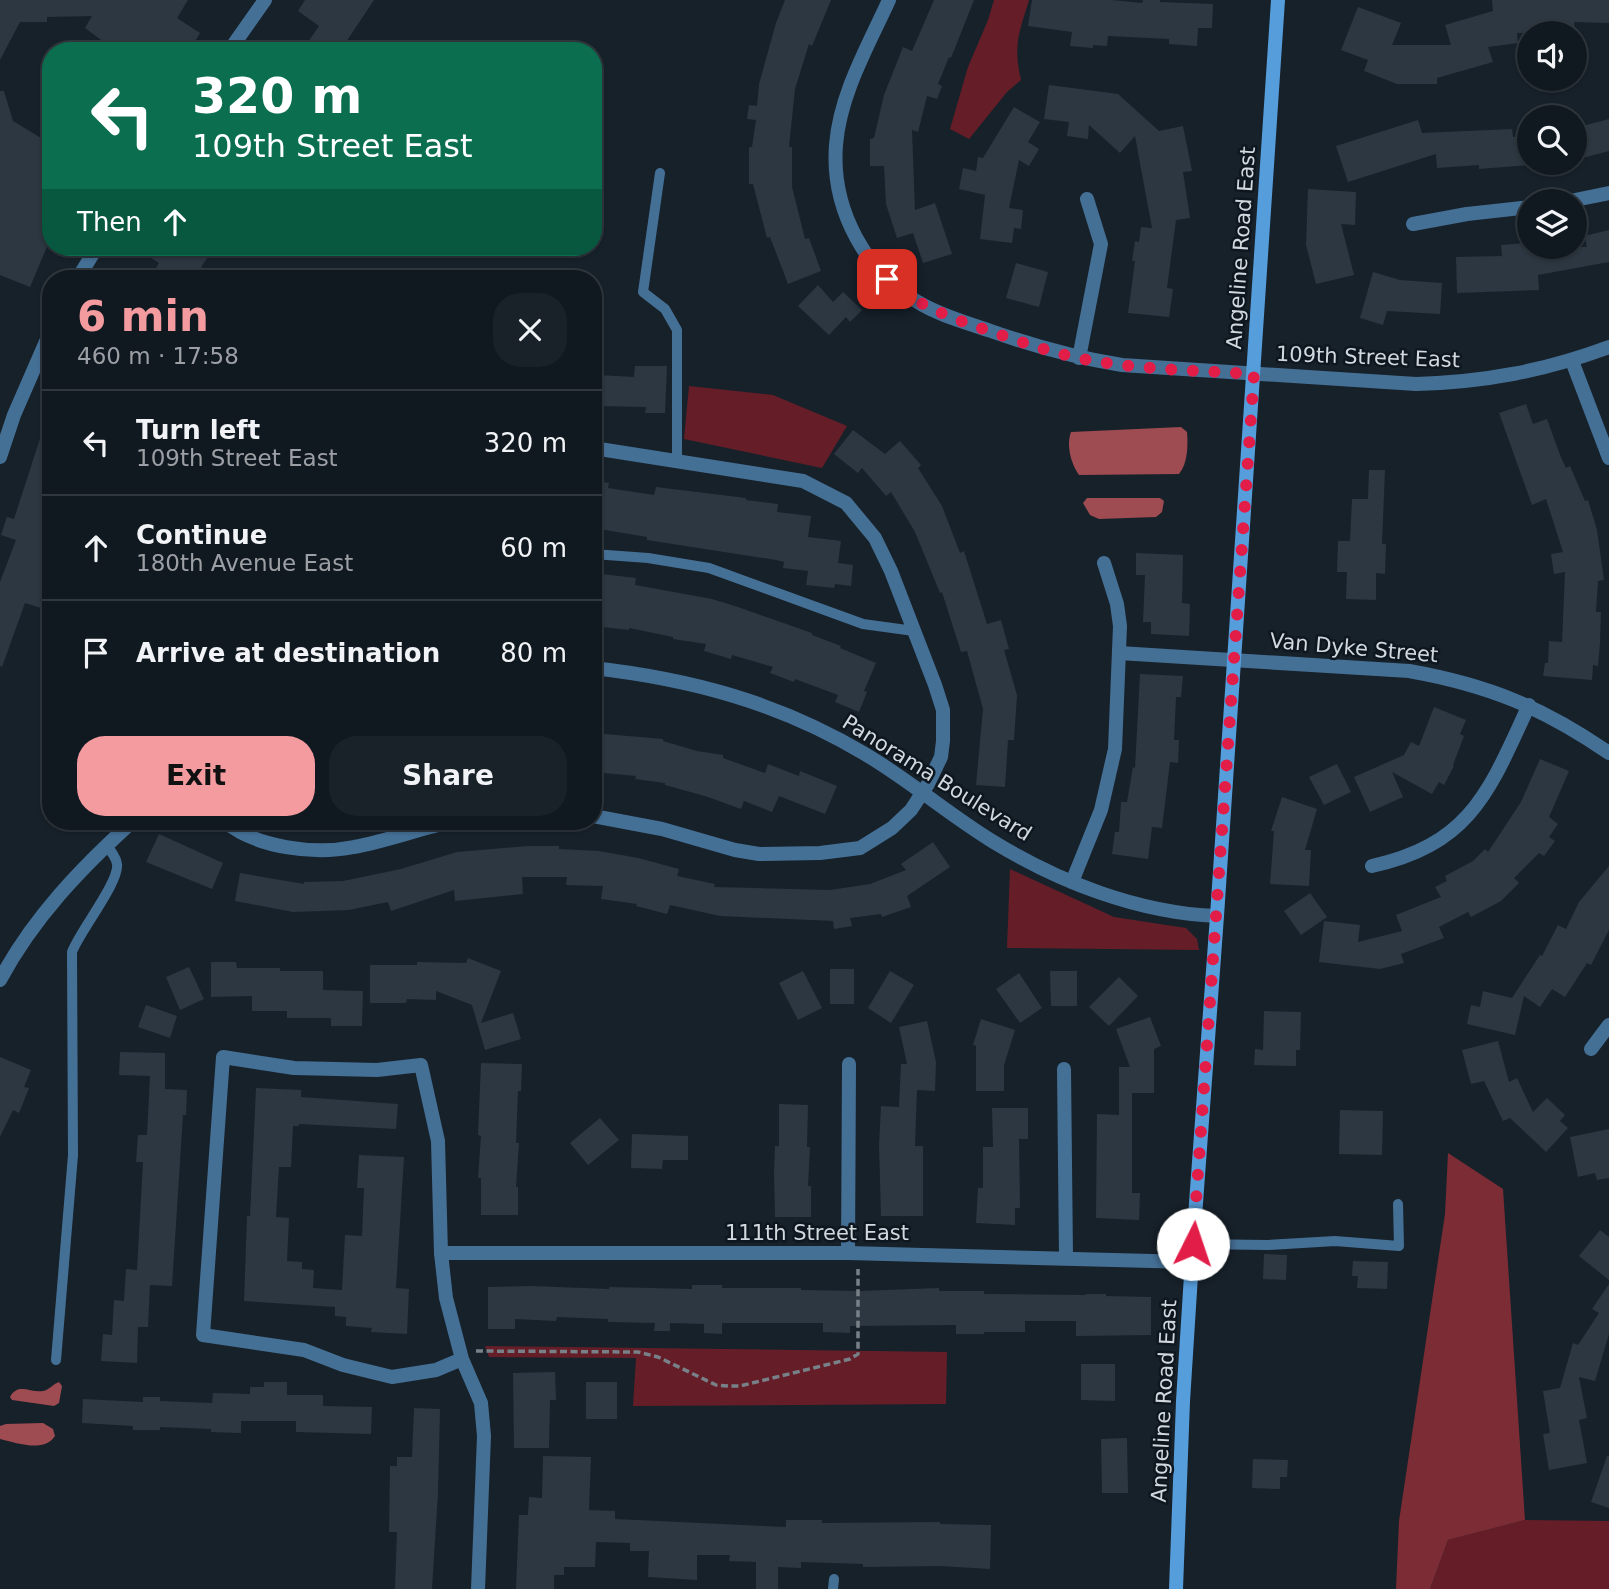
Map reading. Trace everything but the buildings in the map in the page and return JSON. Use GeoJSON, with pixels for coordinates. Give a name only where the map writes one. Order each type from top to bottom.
{"type":"FeatureCollection","features":[{"type":"Feature","properties":{"kind":"street"},"geometry":{"type":"LineString","coordinates":[[235,42],[265,0]]}},
{"type":"Feature","properties":{"kind":"street","name":"109th Street East"},"geometry":{"type":"LineString","coordinates":[[889,0],[855,76],[841,116],[836,145],[836,173],[840,197],[858,242],[887,279],[924,306],[1026,344],[1079,358],[1122,365],[1416,384],[1503,378],[1572,361],[1609,347]]}},
{"type":"Feature","properties":{"kind":"street","name":"Angeline Road East"},"geometry":{"type":"LineString","coordinates":[[1176,1589],[1191,1262],[1217,916],[1278,0]]}},
{"type":"Feature","properties":{"kind":"street"},"geometry":{"type":"LineString","coordinates":[[1587,198],[1609,193]]}},
{"type":"Feature","properties":{"kind":"street"},"geometry":{"type":"LineString","coordinates":[[1079,358],[1101,244],[1087,199]]}},
{"type":"Feature","properties":{"kind":"street"},"geometry":{"type":"LineString","coordinates":[[1413,224],[1517,208]]}},
{"type":"Feature","properties":{"kind":"street"},"geometry":{"type":"LineString","coordinates":[[0,457],[42,351]]}},
{"type":"Feature","properties":{"kind":"street"},"geometry":{"type":"LineString","coordinates":[[1572,361],[1609,458]]}},
{"type":"Feature","properties":{"kind":"street"},"geometry":{"type":"LineString","coordinates":[[602,449],[803,481],[846,503],[875,538],[891,571],[943,710],[941,757],[911,810],[876,840],[860,848],[830,853],[759,854],[735,850],[662,829],[602,818]]}},
{"type":"Feature","properties":{"kind":"street"},"geometry":{"type":"LineString","coordinates":[[1072,882],[1101,810],[1115,749],[1121,626],[1104,563]]}},
{"type":"Feature","properties":{"kind":"street","name":"Van Dyke Street"},"geometry":{"type":"LineString","coordinates":[[1119,653],[1409,671],[1454,679],[1529,705],[1571,727],[1609,753]]}},
{"type":"Feature","properties":{"kind":"street","name":"Panorama Boulevard"},"geometry":{"type":"LineString","coordinates":[[602,669],[723,691],[774,708],[863,752],[993,841],[1072,882],[1126,901],[1184,915],[1217,916]]}},
{"type":"Feature","properties":{"kind":"street"},"geometry":{"type":"LineString","coordinates":[[1372,866],[1398,860],[1427,848],[1467,818],[1493,783],[1529,705]]}},
{"type":"Feature","properties":{"kind":"street"},"geometry":{"type":"LineString","coordinates":[[0,980],[48,906],[123,830]]}},
{"type":"Feature","properties":{"kind":"street"},"geometry":{"type":"LineString","coordinates":[[238,830],[270,843],[325,850],[353,848],[421,830]]}},
{"type":"Feature","properties":{"kind":"street"},"geometry":{"type":"LineString","coordinates":[[1591,1049],[1609,1025]]}},
{"type":"Feature","properties":{"kind":"street"},"geometry":{"type":"LineString","coordinates":[[461,1355],[436,1370],[392,1377],[343,1365],[304,1350],[204,1335],[223,1057],[294,1068],[377,1070],[421,1065],[438,1141],[441,1253],[446,1298],[461,1355],[481,1403],[484,1436],[478,1589]]}},
{"type":"Feature","properties":{"kind":"street"},"geometry":{"type":"LineString","coordinates":[[849,1065],[853,1253]]}},
{"type":"Feature","properties":{"kind":"street"},"geometry":{"type":"LineString","coordinates":[[1064,1069],[1066,1257]]}},
{"type":"Feature","properties":{"kind":"street","name":"111th Street East"},"geometry":{"type":"LineString","coordinates":[[441,1253],[853,1253],[1191,1262]]}},
{"type":"Feature","properties":{"kind":"lane"},"geometry":{"type":"LineString","coordinates":[[660,173],[643,292],[665,309],[677,330],[677,460]]}},
{"type":"Feature","properties":{"kind":"lane"},"geometry":{"type":"LineString","coordinates":[[602,555],[648,558],[709,568],[863,624],[914,631]]}},
{"type":"Feature","properties":{"kind":"lane"},"geometry":{"type":"LineString","coordinates":[[56,1360],[73,1155],[72,952],[77,939],[116,877],[117,863],[106,845]]}},
{"type":"Feature","properties":{"kind":"lane"},"geometry":{"type":"LineString","coordinates":[[1193,1244],[1268,1245],[1335,1241],[1399,1246],[1398,1204]]}},
{"type":"Feature","properties":{"kind":"path"},"geometry":{"type":"LineString","coordinates":[[461,1355],[638,1352],[658,1357],[716,1385],[740,1386],[850,1359],[858,1354],[853,1253]]}},
{"type":"Feature","properties":{"kind":"shaded area"},"geometry":{"type":"Polygon","coordinates":[[[994,0],[1029,0],[1018,39],[1017,57],[1021,80],[1007,92],[969,139],[950,129],[968,67],[994,0]]]}},
{"type":"Feature","properties":{"kind":"shaded area"},"geometry":{"type":"Polygon","coordinates":[[[689,386],[773,395],[847,426],[822,468],[684,439],[689,386]]]}},
{"type":"Feature","properties":{"kind":"shaded area"},"geometry":{"type":"Polygon","coordinates":[[[1181,427],[1187,432],[1187,448],[1186,459],[1179,474],[1079,475],[1069,448],[1071,432],[1181,427]]]}},
{"type":"Feature","properties":{"kind":"shaded area"},"geometry":{"type":"Polygon","coordinates":[[[1087,498],[1160,498],[1164,501],[1162,512],[1156,517],[1099,519],[1090,515],[1083,503],[1087,498]]]}},
{"type":"Feature","properties":{"kind":"shaded area"},"geometry":{"type":"Polygon","coordinates":[[[1010,869],[1114,917],[1186,928],[1197,939],[1199,950],[1007,948],[1010,869]]]}},
{"type":"Feature","properties":{"kind":"shaded area"},"geometry":{"type":"Polygon","coordinates":[[[1448,1153],[1503,1189],[1525,1520],[1448,1540],[1430,1589],[1396,1589],[1399,1521],[1445,1214],[1448,1153]]]}},
{"type":"Feature","properties":{"kind":"shaded area"},"geometry":{"type":"Polygon","coordinates":[[[485,1346],[947,1352],[946,1404],[633,1406],[636,1358],[489,1357],[485,1346]]]}},
{"type":"Feature","properties":{"kind":"shaded area"},"geometry":{"type":"Polygon","coordinates":[[[59,1382],[62,1386],[59,1403],[54,1406],[12,1400],[10,1397],[17,1390],[43,1391],[59,1382]]]}},
{"type":"Feature","properties":{"kind":"shaded area"},"geometry":{"type":"Polygon","coordinates":[[[43,1423],[53,1429],[55,1436],[44,1444],[30,1445],[0,1439],[0,1426],[43,1423]]]}},
{"type":"Feature","properties":{"kind":"shaded area"},"geometry":{"type":"Polygon","coordinates":[[[1525,1520],[1609,1521],[1609,1589],[1430,1589],[1448,1540],[1525,1520]]]}},
{"type":"Feature","properties":{"kind":"route"},"geometry":{"type":"LineString","coordinates":[[887,279],[924,306],[1058,353],[1122,365],[1254,374],[1193,1244]]}}]}
